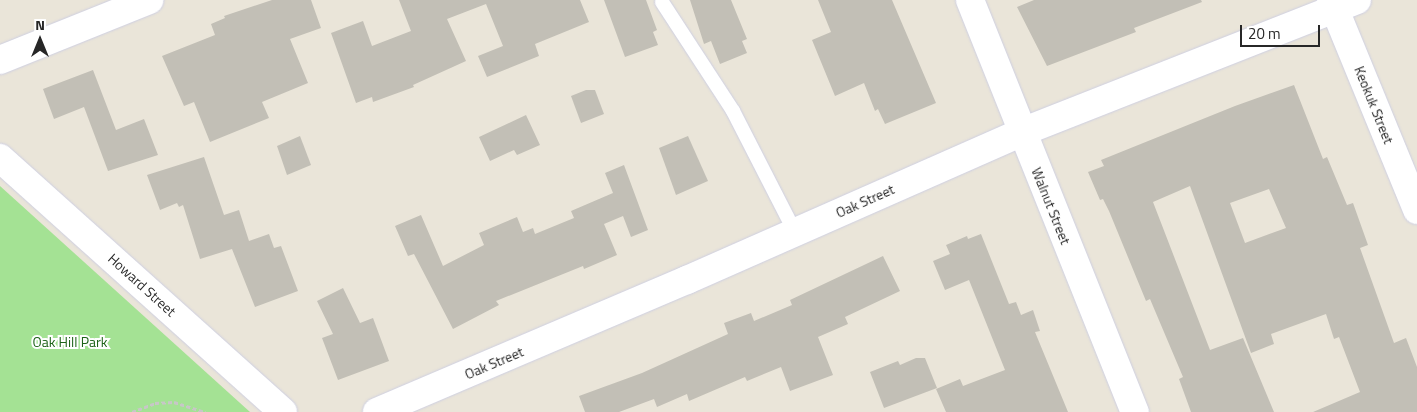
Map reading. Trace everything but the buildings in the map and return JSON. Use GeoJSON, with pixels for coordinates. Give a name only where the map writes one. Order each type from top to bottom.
{"type":"FeatureCollection","features":[{"type":"Feature","properties":{"kind":"street"},"geometry":{"type":"LineString","coordinates":[[0,60],[149,0]]}},
{"type":"Feature","properties":{"kind":"street","name":"Walnut Street"},"geometry":{"type":"LineString","coordinates":[[970,0],[1134,412]]}},
{"type":"Feature","properties":{"kind":"street","name":"Oak Street"},"geometry":{"type":"LineString","coordinates":[[377,412],[1022,132],[1341,3]]}},
{"type":"Feature","properties":{"kind":"street","name":"Keokuk Street"},"geometry":{"type":"LineString","coordinates":[[1341,3],[1417,210]]}},
{"type":"Feature","properties":{"kind":"street","name":"Howard Street"},"geometry":{"type":"LineString","coordinates":[[0,158],[283,412]]}},
{"type":"Feature","properties":{"kind":"lane"},"geometry":{"type":"LineString","coordinates":[[662,2],[733,111],[795,232]]}},
{"type":"Feature","properties":{"kind":"path"},"geometry":{"type":"LineString","coordinates":[[132,412],[155,402],[174,402],[205,412]]}},
{"type":"Feature","properties":{"kind":"green space","name":"Oak Hill Park"},"geometry":{"type":"Polygon","coordinates":[[[0,186],[250,412],[0,412],[0,186]]]}}]}
